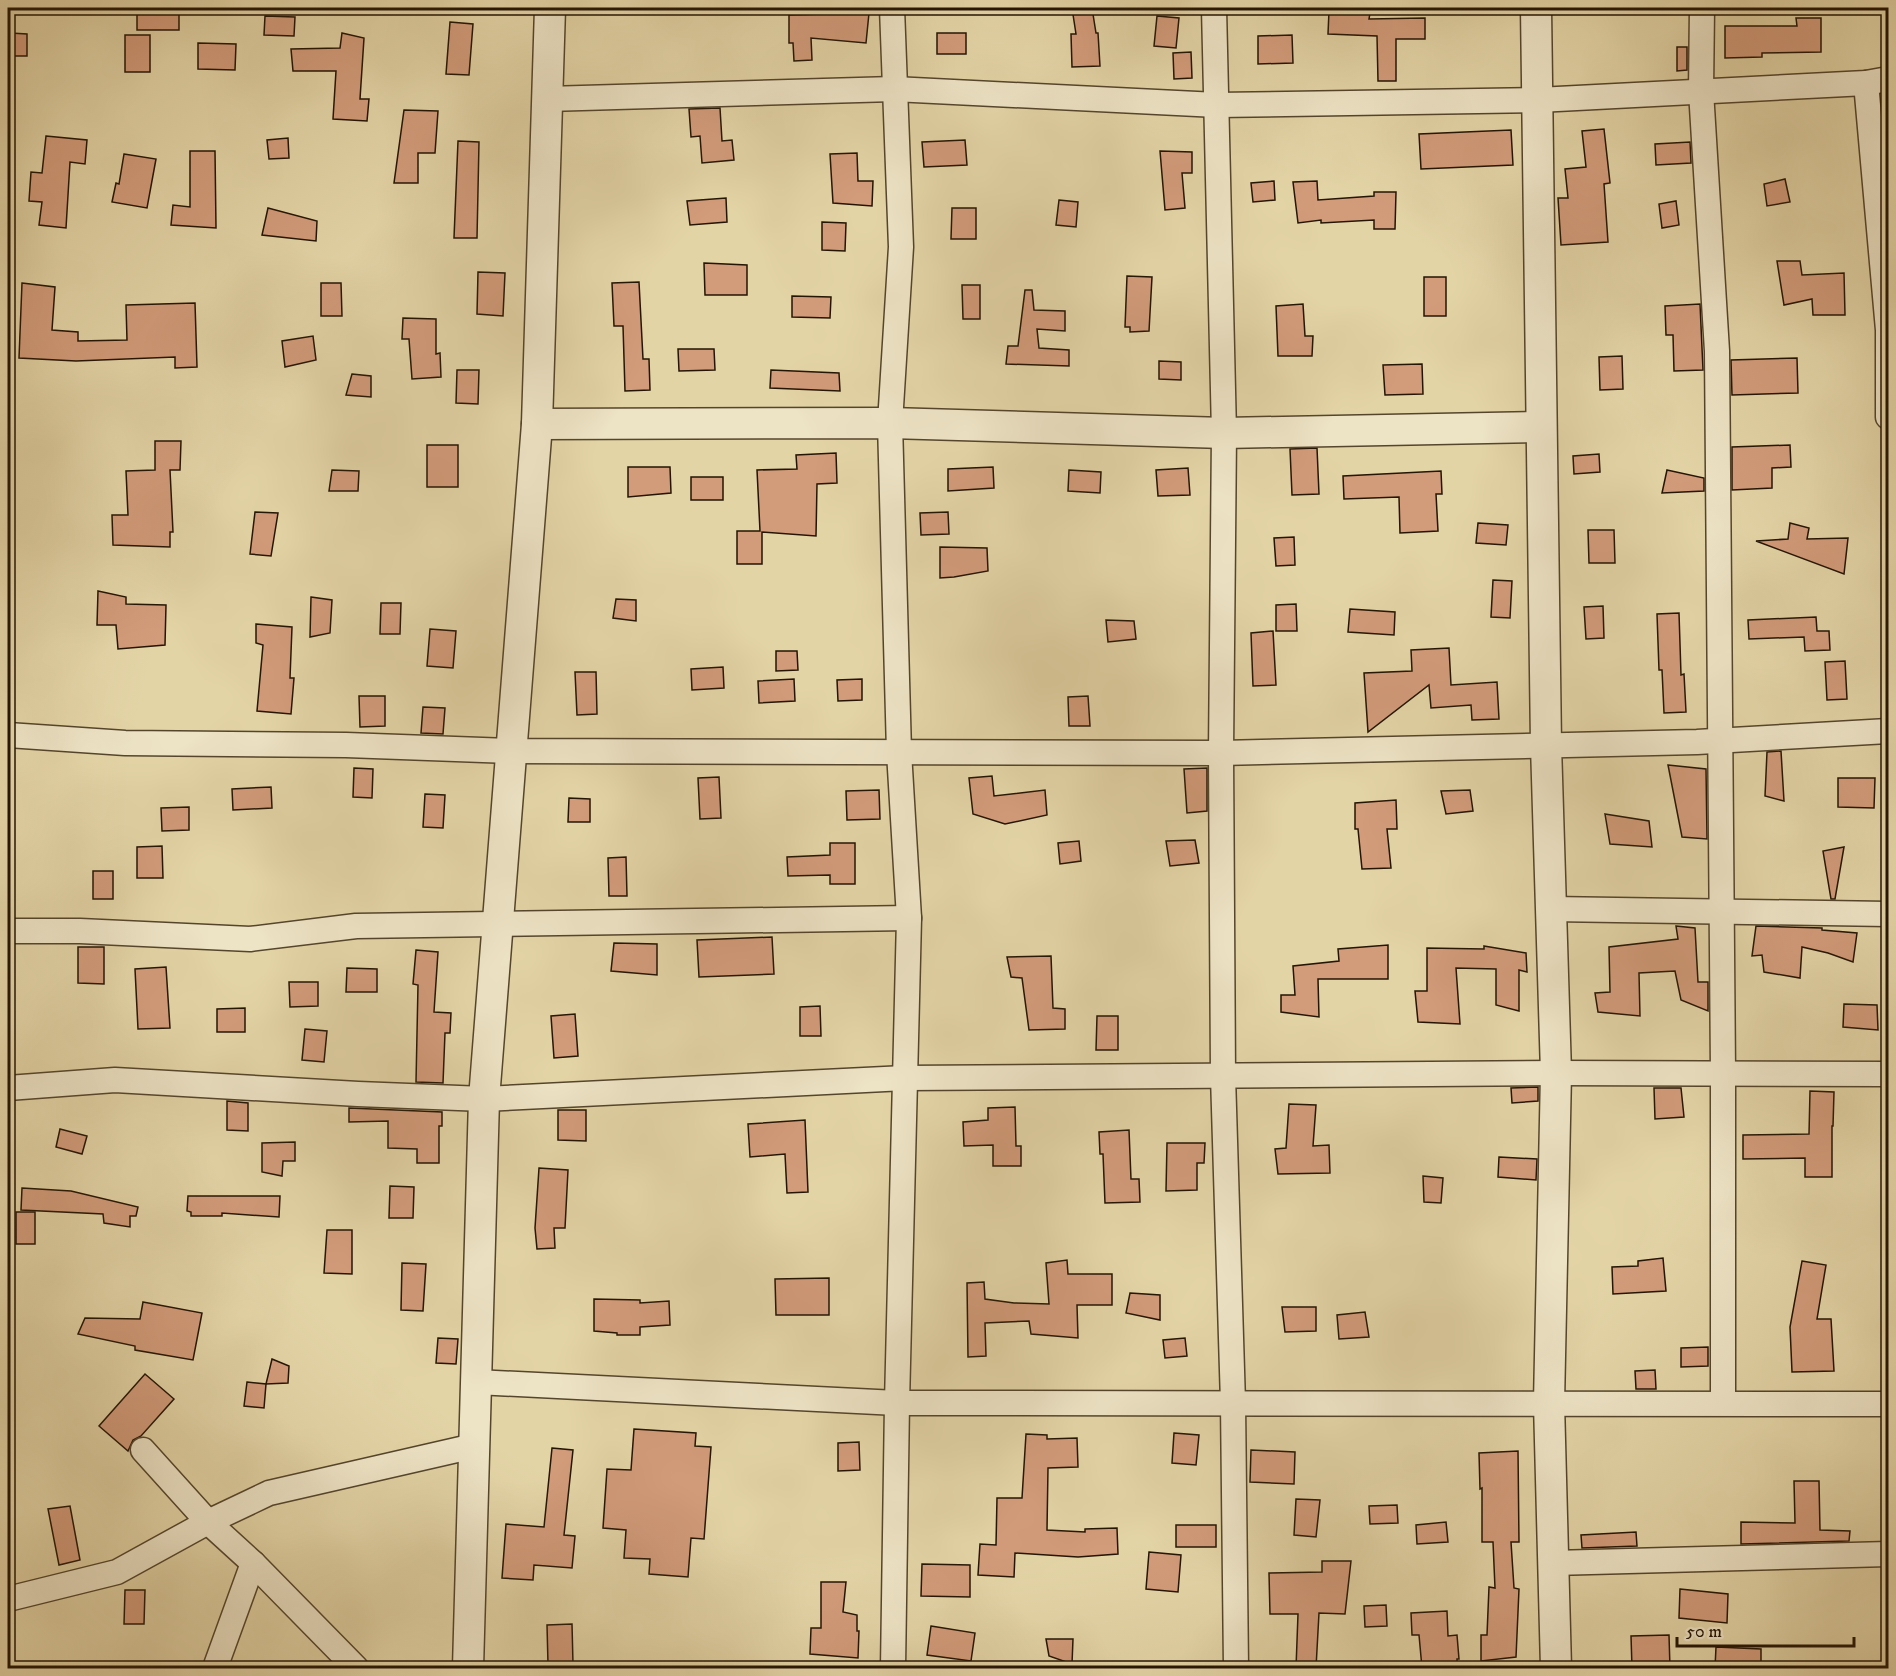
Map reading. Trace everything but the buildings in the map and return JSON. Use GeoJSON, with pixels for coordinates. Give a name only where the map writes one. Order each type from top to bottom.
{"type":"FeatureCollection","features":[{"type":"Feature","properties":{"kind":"street"},"geometry":{"type":"LineString","coordinates":[[468,1668],[483,1099],[537,424],[550,8]]}},
{"type":"Feature","properties":{"kind":"street"},"geometry":{"type":"LineString","coordinates":[[892,8],[901,247],[890,423],[898,752],[909,918],[893,1668]]}},
{"type":"Feature","properties":{"kind":"street"},"geometry":{"type":"LineString","coordinates":[[1536,8],[1545,745],[1556,1073],[1549,1403],[1556,1668]]}},
{"type":"Feature","properties":{"kind":"street"},"geometry":{"type":"LineString","coordinates":[[1702,8],[1701,91],[1717,351],[1723,1074],[1723,1404]]}},
{"type":"Feature","properties":{"kind":"street"},"geometry":{"type":"LineString","coordinates":[[1216,10],[1224,433],[1221,753],[1223,1076],[1233,1403],[1236,1668]]}},
{"type":"Feature","properties":{"kind":"street"},"geometry":{"type":"LineString","coordinates":[[547,99],[894,89],[1217,105],[1538,100],[1877,81],[1888,330],[1888,417]]}},
{"type":"Feature","properties":{"kind":"street"},"geometry":{"type":"LineString","coordinates":[[537,424],[890,423],[1224,433],[1541,427]]}},
{"type":"Feature","properties":{"kind":"street"},"geometry":{"type":"LineString","coordinates":[[8,735],[125,743],[346,745],[511,751],[1221,753],[1720,741],[1888,731]]}},
{"type":"Feature","properties":{"kind":"street"},"geometry":{"type":"LineString","coordinates":[[1551,909],[1888,914]]}},
{"type":"Feature","properties":{"kind":"street"},"geometry":{"type":"LineString","coordinates":[[8,932],[80,931],[250,939],[356,926],[909,918]]}},
{"type":"Feature","properties":{"kind":"street"},"geometry":{"type":"LineString","coordinates":[[8,1088],[115,1080],[483,1099],[905,1078],[1556,1073],[1888,1074]]}},
{"type":"Feature","properties":{"kind":"street"},"geometry":{"type":"LineString","coordinates":[[476,1382],[897,1403],[1888,1404]]}},
{"type":"Feature","properties":{"kind":"street"},"geometry":{"type":"LineString","coordinates":[[8,1599],[117,1572],[208,1522],[268,1493],[474,1446]]}},
{"type":"Feature","properties":{"kind":"street"},"geometry":{"type":"LineString","coordinates":[[143,1450],[208,1522],[253,1563],[356,1668]]}},
{"type":"Feature","properties":{"kind":"street"},"geometry":{"type":"LineString","coordinates":[[1553,1563],[1888,1554]]}},
{"type":"Feature","properties":{"kind":"street"},"geometry":{"type":"LineString","coordinates":[[214,1668],[253,1563]]}}]}
